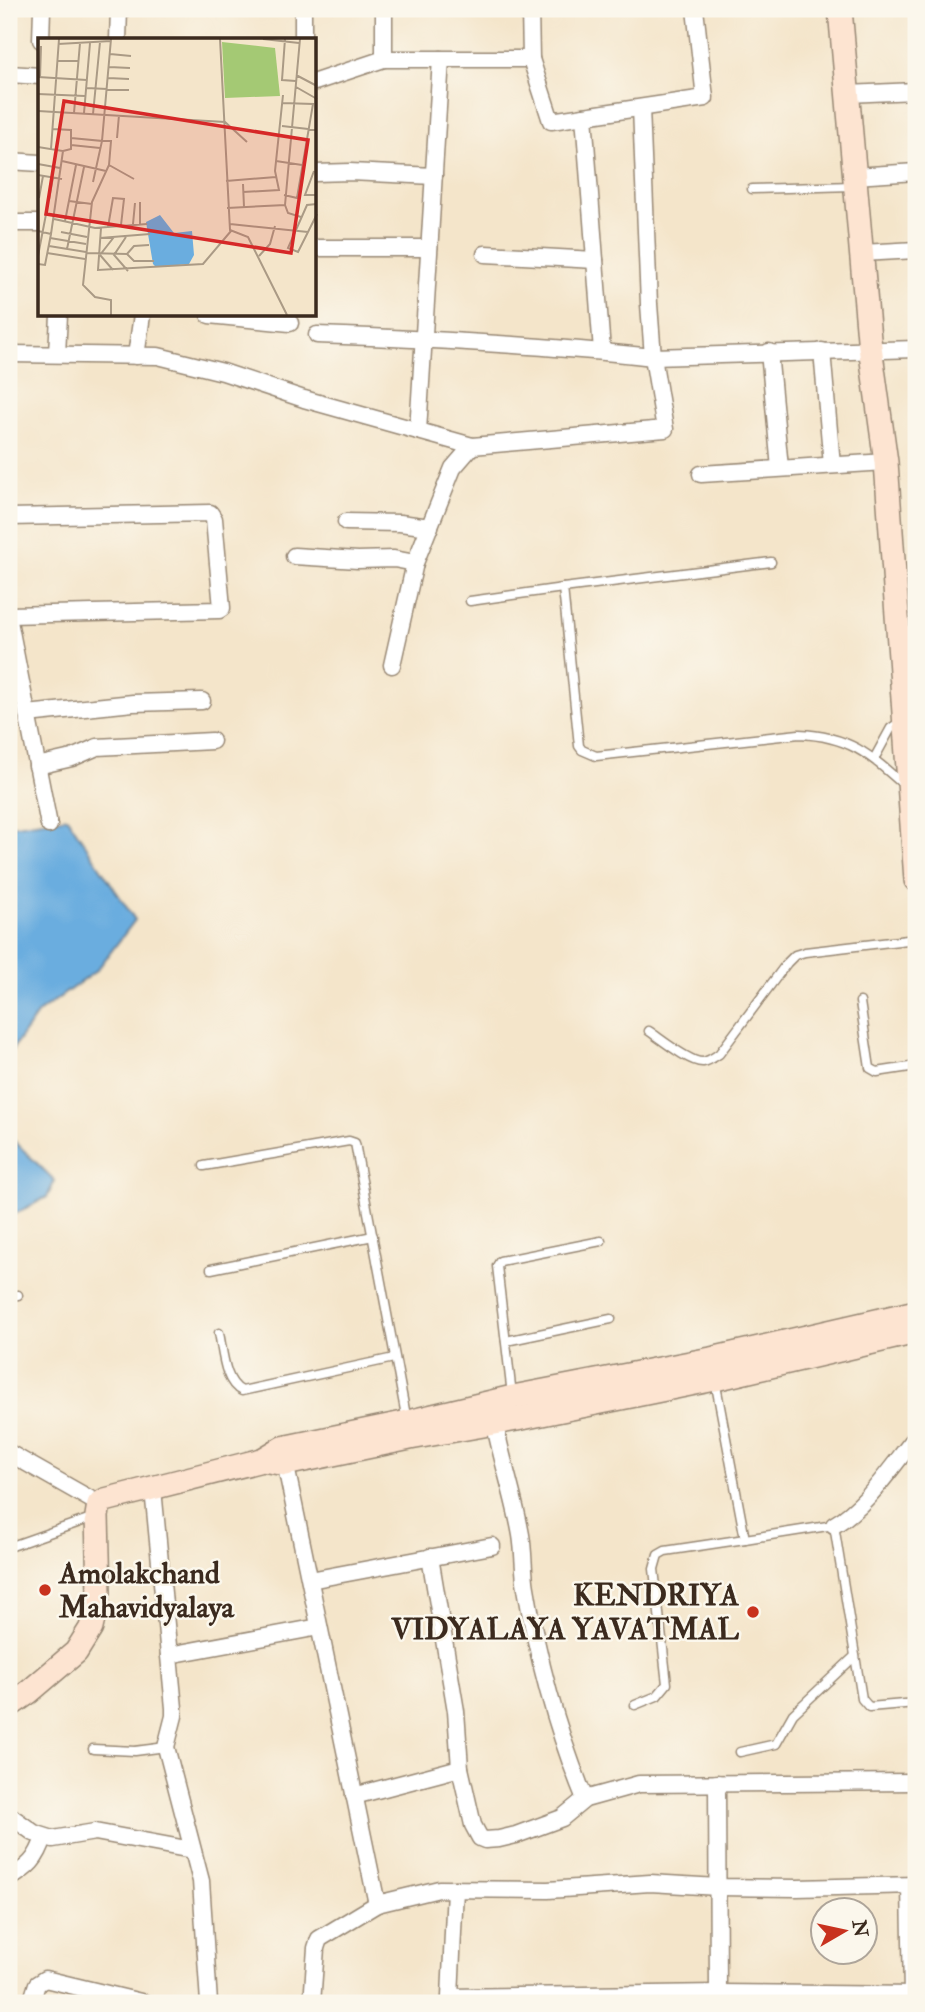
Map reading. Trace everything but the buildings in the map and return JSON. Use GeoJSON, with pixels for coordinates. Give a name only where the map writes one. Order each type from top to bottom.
{"type":"FeatureCollection","features":[{"type":"Feature","properties":{"kind":"street"},"geometry":{"type":"LineString","coordinates":[[41,38],[42,9]]}},
{"type":"Feature","properties":{"kind":"street"},"geometry":{"type":"LineString","coordinates":[[118,38],[119,9]]}},
{"type":"Feature","properties":{"kind":"street"},"geometry":{"type":"LineString","coordinates":[[303,9],[303,38]]}},
{"type":"Feature","properties":{"kind":"street"},"geometry":{"type":"LineString","coordinates":[[384,9],[384,59]]}},
{"type":"Feature","properties":{"kind":"street"},"geometry":{"type":"LineString","coordinates":[[530,9],[531,59],[551,121],[705,98],[695,9]]}},
{"type":"Feature","properties":{"kind":"street"},"geometry":{"type":"LineString","coordinates":[[840,9],[871,349],[886,462],[916,880]]}},
{"type":"Feature","properties":{"kind":"street"},"geometry":{"type":"LineString","coordinates":[[317,81],[384,59],[531,59]]}},
{"type":"Feature","properties":{"kind":"street"},"geometry":{"type":"LineString","coordinates":[[418,431],[441,59]]}},
{"type":"Feature","properties":{"kind":"street"},"geometry":{"type":"LineString","coordinates":[[9,74],[38,76]]}},
{"type":"Feature","properties":{"kind":"street"},"geometry":{"type":"LineString","coordinates":[[848,94],[916,91]]}},
{"type":"Feature","properties":{"kind":"street"},"geometry":{"type":"LineString","coordinates":[[9,354],[158,356],[223,372],[304,399],[472,446],[665,429],[653,357],[649,304],[641,108]]}},
{"type":"Feature","properties":{"kind":"street"},"geometry":{"type":"LineString","coordinates":[[583,117],[602,351]]}},
{"type":"Feature","properties":{"kind":"street"},"geometry":{"type":"LineString","coordinates":[[9,161],[38,163]]}},
{"type":"Feature","properties":{"kind":"street"},"geometry":{"type":"LineString","coordinates":[[855,181],[916,172]]}},
{"type":"Feature","properties":{"kind":"street"},"geometry":{"type":"LineString","coordinates":[[317,173],[434,176]]}},
{"type":"Feature","properties":{"kind":"street"},"geometry":{"type":"LineString","coordinates":[[9,223],[38,223]]}},
{"type":"Feature","properties":{"kind":"street"},"geometry":{"type":"LineString","coordinates":[[317,248],[429,248]]}},
{"type":"Feature","properties":{"kind":"street"},"geometry":{"type":"LineString","coordinates":[[862,253],[916,250]]}},
{"type":"Feature","properties":{"kind":"street"},"geometry":{"type":"LineString","coordinates":[[485,254],[595,260]]}},
{"type":"Feature","properties":{"kind":"street"},"geometry":{"type":"LineString","coordinates":[[57,354],[59,317]]}},
{"type":"Feature","properties":{"kind":"street"},"geometry":{"type":"LineString","coordinates":[[136,356],[142,317]]}},
{"type":"Feature","properties":{"kind":"street"},"geometry":{"type":"LineString","coordinates":[[249,317],[290,323]]}},
{"type":"Feature","properties":{"kind":"street"},"geometry":{"type":"LineString","coordinates":[[317,335],[425,338],[653,357],[916,349]]}},
{"type":"Feature","properties":{"kind":"street"},"geometry":{"type":"LineString","coordinates":[[822,351],[832,466]]}},
{"type":"Feature","properties":{"kind":"street"},"geometry":{"type":"LineString","coordinates":[[769,352],[780,468]]}},
{"type":"Feature","properties":{"kind":"street"},"geometry":{"type":"LineString","coordinates":[[391,665],[415,564],[453,468],[472,446]]}},
{"type":"Feature","properties":{"kind":"street"},"geometry":{"type":"LineString","coordinates":[[701,474],[886,462]]}},
{"type":"Feature","properties":{"kind":"street"},"geometry":{"type":"LineString","coordinates":[[9,517],[210,513],[214,519],[222,608],[9,615]]}},
{"type":"Feature","properties":{"kind":"street"},"geometry":{"type":"LineString","coordinates":[[346,522],[400,523],[430,527]]}},
{"type":"Feature","properties":{"kind":"street"},"geometry":{"type":"LineString","coordinates":[[294,556],[358,560],[394,558],[415,564]]}},
{"type":"Feature","properties":{"kind":"street"},"geometry":{"type":"LineString","coordinates":[[9,621],[49,825]]}},
{"type":"Feature","properties":{"kind":"street"},"geometry":{"type":"LineString","coordinates":[[27,714],[133,703],[202,701]]}},
{"type":"Feature","properties":{"kind":"street"},"geometry":{"type":"LineString","coordinates":[[37,766],[72,758],[97,747],[212,741]]}},
{"type":"Feature","properties":{"kind":"street"},"geometry":{"type":"LineString","coordinates":[[713,1369],[916,1311]]}},
{"type":"Feature","properties":{"kind":"street"},"geometry":{"type":"LineString","coordinates":[[9,1706],[76,1652],[92,1628],[99,1592],[98,1510],[105,1500],[276,1457],[713,1369],[916,1332]]}},
{"type":"Feature","properties":{"kind":"street"},"geometry":{"type":"LineString","coordinates":[[504,1410],[525,1585],[534,1634],[555,1718],[585,1799]]}},
{"type":"Feature","properties":{"kind":"street"},"geometry":{"type":"LineString","coordinates":[[834,1525],[847,1518],[858,1507],[916,1437]]}},
{"type":"Feature","properties":{"kind":"street"},"geometry":{"type":"LineString","coordinates":[[9,1453],[98,1510]]}},
{"type":"Feature","properties":{"kind":"street"},"geometry":{"type":"LineString","coordinates":[[276,1457],[310,1580],[377,1904]]}},
{"type":"Feature","properties":{"kind":"street"},"geometry":{"type":"LineString","coordinates":[[153,1489],[174,1716],[166,1747],[203,1896],[209,2003]]}},
{"type":"Feature","properties":{"kind":"street"},"geometry":{"type":"LineString","coordinates":[[310,1580],[492,1546]]}},
{"type":"Feature","properties":{"kind":"street"},"geometry":{"type":"LineString","coordinates":[[430,1557],[456,1711],[460,1768],[475,1831],[480,1838],[485,1840],[531,1830],[562,1818],[585,1799],[639,1784],[916,1782]]}},
{"type":"Feature","properties":{"kind":"street"},"geometry":{"type":"LineString","coordinates":[[169,1655],[319,1627]]}},
{"type":"Feature","properties":{"kind":"street"},"geometry":{"type":"LineString","coordinates":[[354,1796],[460,1768]]}},
{"type":"Feature","properties":{"kind":"street"},"geometry":{"type":"LineString","coordinates":[[717,1783],[718,1993]]}},
{"type":"Feature","properties":{"kind":"street"},"geometry":{"type":"LineString","coordinates":[[9,1815],[44,1837],[62,1838],[95,1832],[192,1850]]}},
{"type":"Feature","properties":{"kind":"street"},"geometry":{"type":"LineString","coordinates":[[9,1879],[35,1859],[44,1837]]}},
{"type":"Feature","properties":{"kind":"street"},"geometry":{"type":"LineString","coordinates":[[312,2003],[319,1939],[377,1904],[439,1889],[455,1889],[548,1889],[650,1883],[797,1888],[913,1885],[914,1995],[718,1993],[450,1997],[455,1889]]}},
{"type":"Feature","properties":{"kind":"street"},"geometry":{"type":"LineString","coordinates":[[31,2003],[37,1984],[45,1979],[145,2003]]}},
{"type":"Feature","properties":{"kind":"lane"},"geometry":{"type":"LineString","coordinates":[[752,189],[855,181]]}},
{"type":"Feature","properties":{"kind":"lane"},"geometry":{"type":"LineString","coordinates":[[470,601],[771,562]]}},
{"type":"Feature","properties":{"kind":"lane"},"geometry":{"type":"LineString","coordinates":[[563,588],[579,746],[588,754],[596,756],[799,734],[816,735],[857,747],[910,791]]}},
{"type":"Feature","properties":{"kind":"lane"},"geometry":{"type":"LineString","coordinates":[[874,759],[891,728],[904,719]]}},
{"type":"Feature","properties":{"kind":"lane"},"geometry":{"type":"LineString","coordinates":[[649,1031],[694,1060],[703,1062],[719,1054],[795,955],[916,939]]}},
{"type":"Feature","properties":{"kind":"lane"},"geometry":{"type":"LineString","coordinates":[[860,1002],[870,1068],[873,1072],[916,1066]]}},
{"type":"Feature","properties":{"kind":"lane"},"geometry":{"type":"LineString","coordinates":[[204,1166],[352,1141],[356,1146],[409,1430]]}},
{"type":"Feature","properties":{"kind":"lane"},"geometry":{"type":"LineString","coordinates":[[211,1269],[373,1236]]}},
{"type":"Feature","properties":{"kind":"lane"},"geometry":{"type":"LineString","coordinates":[[504,1410],[506,1341],[497,1266],[500,1261],[601,1241]]}},
{"type":"Feature","properties":{"kind":"lane"},"geometry":{"type":"LineString","coordinates":[[506,1341],[611,1319]]}},
{"type":"Feature","properties":{"kind":"lane"},"geometry":{"type":"LineString","coordinates":[[219,1333],[230,1380],[235,1388],[242,1391],[394,1358]]}},
{"type":"Feature","properties":{"kind":"lane"},"geometry":{"type":"LineString","coordinates":[[713,1369],[745,1539]]}},
{"type":"Feature","properties":{"kind":"lane"},"geometry":{"type":"LineString","coordinates":[[9,1547],[98,1510]]}},
{"type":"Feature","properties":{"kind":"lane"},"geometry":{"type":"LineString","coordinates":[[635,1705],[657,1696],[667,1684],[654,1569],[658,1555],[665,1551],[834,1525],[862,1699],[869,1707],[916,1703]]}},
{"type":"Feature","properties":{"kind":"lane"},"geometry":{"type":"LineString","coordinates":[[740,1752],[776,1744],[793,1714],[855,1657]]}},
{"type":"Feature","properties":{"kind":"lane"},"geometry":{"type":"LineString","coordinates":[[93,1749],[128,1751],[166,1747]]}},
{"type":"Feature","properties":{"kind":"water"},"geometry":{"type":"Polygon","coordinates":[[[67,817],[135,920],[97,970],[38,1013],[9,1054],[9,826],[67,817]]]}},
{"type":"Feature","properties":{"kind":"water"},"geometry":{"type":"Polygon","coordinates":[[[9,1136],[55,1181],[47,1197],[9,1217],[9,1136]]]}},
{"type":"Feature","properties":{"kind":"place","name":"Amolakchand Mahavidyalaya"},"geometry":{"type":"Point","coordinates":[45,1590]}},
{"type":"Feature","properties":{"kind":"place","name":"KENDRIYA VIDYALAYA YAVATMAL"},"geometry":{"type":"Point","coordinates":[753,1612]}}]}
